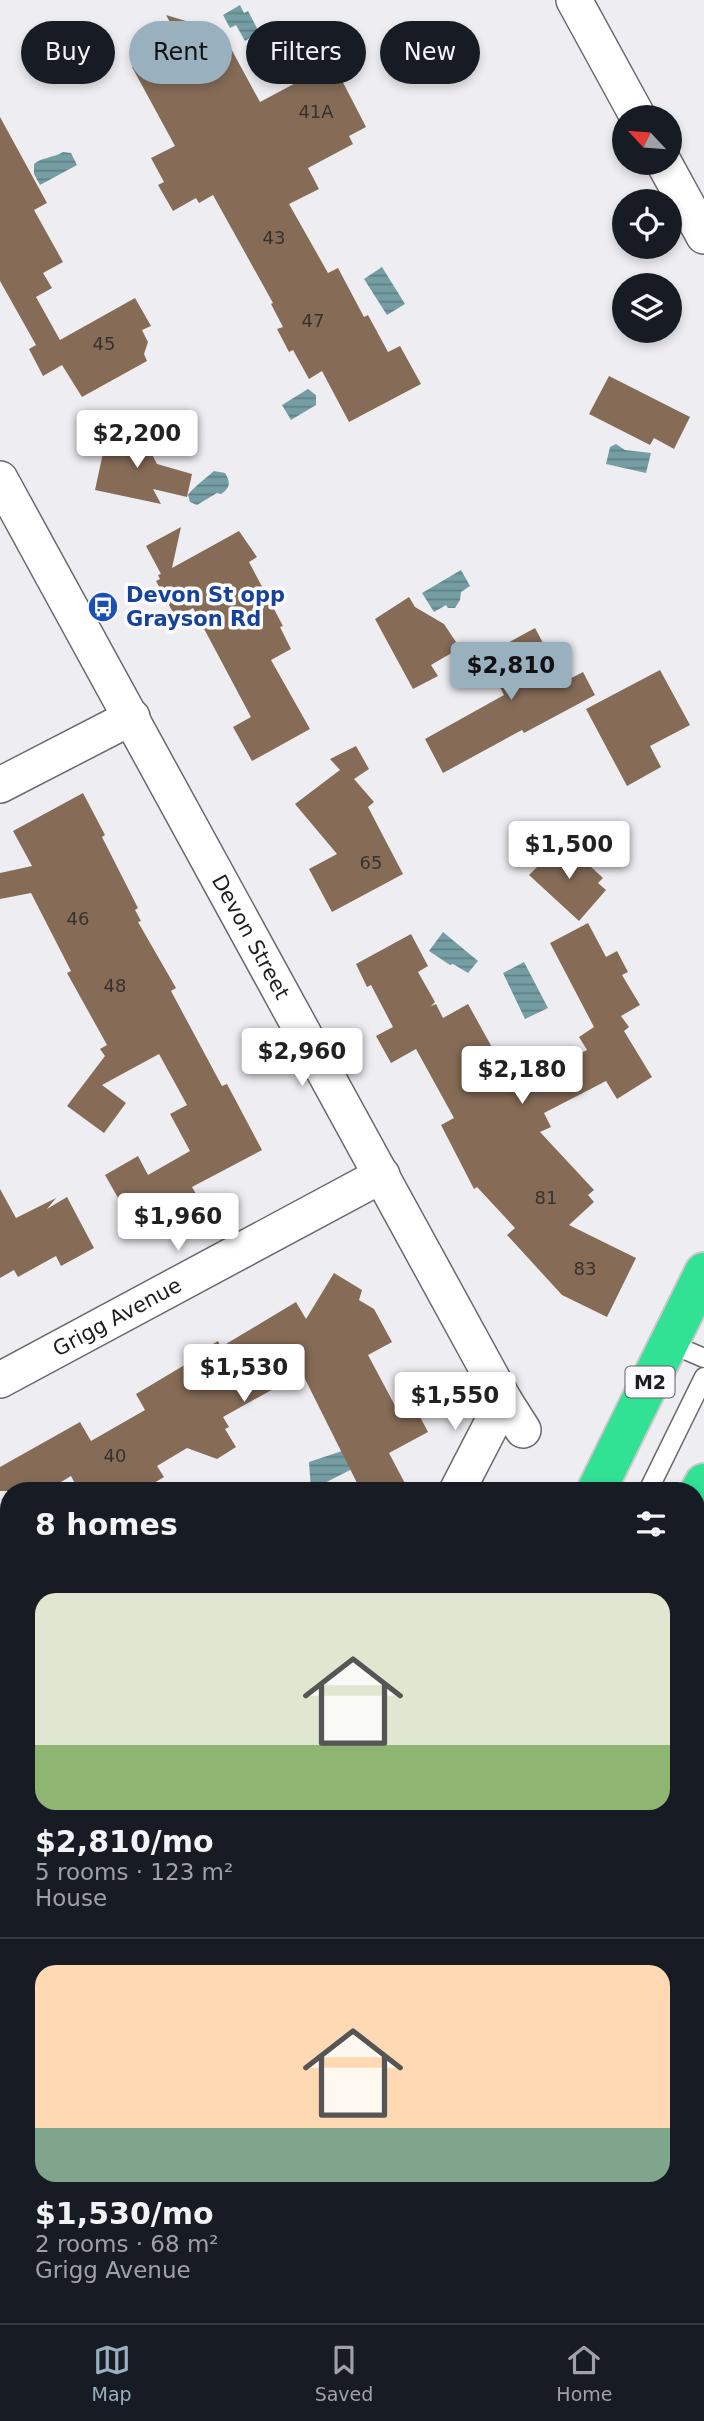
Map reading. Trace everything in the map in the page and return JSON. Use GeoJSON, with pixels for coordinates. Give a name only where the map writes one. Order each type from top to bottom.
{"type":"FeatureCollection","features":[{"type":"Feature","properties":{"kind":"highway","name":"M2"},"geometry":{"type":"LineString","coordinates":[[600,1482],[704,1272]]}},
{"type":"Feature","properties":{"kind":"street"},"geometry":{"type":"LineString","coordinates":[[574,0],[631,105]]}},
{"type":"Feature","properties":{"kind":"street"},"geometry":{"type":"LineString","coordinates":[[670,175],[704,236]]}},
{"type":"Feature","properties":{"kind":"street","name":"Devon Street"},"geometry":{"type":"LineString","coordinates":[[0,479],[504,1400],[523,1430]]}},
{"type":"Feature","properties":{"kind":"street"},"geometry":{"type":"LineString","coordinates":[[0,785],[132,717]]}},
{"type":"Feature","properties":{"kind":"street","name":"Grigg Avenue"},"geometry":{"type":"LineString","coordinates":[[0,1380],[382,1175]]}},
{"type":"Feature","properties":{"kind":"street"},"geometry":{"type":"LineString","coordinates":[[462,1482],[504,1400]]}},
{"type":"Feature","properties":{"kind":"lane"},"geometry":{"type":"LineString","coordinates":[[669,1343],[704,1358]]}},
{"type":"Feature","properties":{"kind":"lane"},"geometry":{"type":"LineString","coordinates":[[652,1482],[704,1377]]}},
{"type":"Feature","properties":{"kind":"water"},"geometry":{"type":"Polygon","coordinates":[[[240,5],[244,13],[248,11],[253,21],[246,21],[246,40],[236,25],[232,27],[232,21],[226,21],[223,15],[240,5]]]}},
{"type":"Feature","properties":{"kind":"water"},"geometry":{"type":"Polygon","coordinates":[[[63,152],[71,153],[77,165],[40,185],[34,174],[34,164],[63,152]]]}},
{"type":"Feature","properties":{"kind":"water"},"geometry":{"type":"Polygon","coordinates":[[[382,267],[405,304],[387,315],[364,279],[382,267]]]}},
{"type":"Feature","properties":{"kind":"water"},"geometry":{"type":"Polygon","coordinates":[[[308,389],[316,395],[316,405],[291,420],[282,405],[308,389]]]}},
{"type":"Feature","properties":{"kind":"water"},"geometry":{"type":"Polygon","coordinates":[[[616,444],[625,450],[651,453],[646,473],[606,464],[610,447],[616,444]]]}},
{"type":"Feature","properties":{"kind":"water"},"geometry":{"type":"Polygon","coordinates":[[[214,471],[225,473],[229,482],[226,489],[197,505],[190,502],[188,495],[214,471]]]}},
{"type":"Feature","properties":{"kind":"water"},"geometry":{"type":"Polygon","coordinates":[[[461,570],[470,586],[461,592],[455,608],[448,608],[446,605],[434,612],[422,593],[461,570]]]}},
{"type":"Feature","properties":{"kind":"water"},"geometry":{"type":"Polygon","coordinates":[[[443,932],[478,961],[468,973],[429,951],[443,932]]]}},
{"type":"Feature","properties":{"kind":"water"},"geometry":{"type":"Polygon","coordinates":[[[524,962],[548,1008],[525,1019],[503,973],[524,962]]]}},
{"type":"Feature","properties":{"kind":"water"},"geometry":{"type":"Polygon","coordinates":[[[345,1450],[354,1468],[327,1482],[310,1482],[309,1462],[345,1450]]]}},
{"type":"Feature","properties":{"kind":"building"},"geometry":{"type":"Polygon","coordinates":[[[166,15],[186,21],[169,21],[166,15]]]}},
{"type":"Feature","properties":{"kind":"building"},"geometry":{"type":"Polygon","coordinates":[[[232,50],[246,76],[246,84],[250,84],[260,102],[294,84],[344,84],[366,127],[349,136],[353,144],[308,168],[319,189],[289,204],[328,273],[338,268],[364,317],[368,315],[388,352],[400,346],[421,384],[349,422],[322,371],[309,379],[293,350],[289,352],[277,329],[283,327],[271,304],[273,303],[213,195],[199,203],[196,198],[173,211],[158,185],[164,182],[151,158],[175,146],[141,84],[232,84],[232,50]]]}},
{"type":"Feature","properties":{"kind":"building"},"geometry":{"type":"Polygon","coordinates":[[[0,117],[47,203],[34,210],[63,262],[43,273],[52,288],[36,297],[60,340],[135,298],[151,326],[142,330],[148,342],[144,354],[147,361],[82,397],[62,365],[43,376],[29,349],[36,345],[0,281],[0,117]]]}},
{"type":"Feature","properties":{"kind":"building"},"geometry":{"type":"Polygon","coordinates":[[[609,376],[690,417],[674,449],[654,438],[650,445],[589,414],[609,376]]]}},
{"type":"Feature","properties":{"kind":"building"},"geometry":{"type":"Polygon","coordinates":[[[136,423],[157,464],[192,474],[187,497],[153,489],[161,504],[95,490],[106,439],[136,423]]]}},
{"type":"Feature","properties":{"kind":"building"},"geometry":{"type":"Polygon","coordinates":[[[181,527],[172,568],[239,531],[257,557],[249,562],[283,626],[280,627],[291,649],[271,660],[310,729],[252,761],[233,727],[251,717],[193,608],[176,618],[156,581],[161,574],[146,546],[181,527]]]}},
{"type":"Feature","properties":{"kind":"building"},"geometry":{"type":"Polygon","coordinates":[[[409,597],[415,607],[444,624],[460,648],[431,665],[438,676],[413,689],[375,619],[409,597]]]}},
{"type":"Feature","properties":{"kind":"building"},"geometry":{"type":"Polygon","coordinates":[[[535,628],[564,682],[583,672],[595,695],[524,733],[522,730],[443,773],[425,739],[504,695],[484,656],[535,628]]]}},
{"type":"Feature","properties":{"kind":"building"},"geometry":{"type":"Polygon","coordinates":[[[660,670],[690,725],[650,746],[661,767],[627,786],[586,709],[660,670]]]}},
{"type":"Feature","properties":{"kind":"building"},"geometry":{"type":"Polygon","coordinates":[[[356,746],[369,769],[354,779],[374,802],[368,807],[403,874],[332,912],[309,869],[337,854],[295,804],[340,770],[330,759],[356,746]]]}},
{"type":"Feature","properties":{"kind":"building"},"geometry":{"type":"Polygon","coordinates":[[[83,793],[138,908],[135,910],[141,921],[138,922],[176,988],[171,991],[222,1086],[227,1084],[262,1150],[192,1187],[196,1194],[134,1226],[105,1175],[138,1156],[148,1175],[190,1151],[170,1114],[187,1105],[159,1054],[102,1085],[126,1103],[104,1133],[67,1106],[105,1056],[100,1049],[107,1045],[67,973],[71,971],[31,893],[0,899],[0,873],[32,866],[13,831],[83,793]]]}},
{"type":"Feature","properties":{"kind":"building"},"geometry":{"type":"Polygon","coordinates":[[[553,844],[569,858],[575,852],[603,878],[598,883],[606,890],[579,921],[529,875],[537,867],[534,864],[553,844]]]}},
{"type":"Feature","properties":{"kind":"building"},"geometry":{"type":"Polygon","coordinates":[[[588,923],[606,957],[617,951],[628,972],[622,975],[640,1005],[621,1016],[629,1027],[624,1031],[652,1077],[617,1099],[606,1081],[544,1113],[551,1127],[540,1132],[594,1190],[588,1195],[594,1202],[569,1225],[636,1258],[607,1317],[562,1295],[507,1235],[515,1228],[477,1187],[474,1189],[441,1125],[454,1118],[416,1049],[391,1063],[376,1036],[393,1027],[371,985],[367,987],[356,964],[411,934],[428,966],[418,972],[435,1002],[431,1006],[436,1004],[443,1018],[468,1004],[514,1087],[587,1050],[579,1037],[594,1027],[550,943],[588,923]]]}},
{"type":"Feature","properties":{"kind":"building"},"geometry":{"type":"Polygon","coordinates":[[[0,1189],[16,1218],[56,1198],[47,1209],[67,1197],[94,1248],[61,1266],[56,1256],[18,1277],[14,1270],[0,1278],[0,1189]]]}},
{"type":"Feature","properties":{"kind":"building"},"geometry":{"type":"Polygon","coordinates":[[[334,1273],[362,1290],[359,1300],[374,1309],[392,1342],[368,1355],[400,1415],[415,1407],[428,1432],[389,1453],[404,1482],[356,1482],[302,1373],[223,1417],[229,1427],[225,1429],[236,1447],[217,1459],[187,1448],[157,1466],[164,1477],[156,1482],[74,1482],[71,1476],[61,1482],[0,1482],[0,1467],[80,1422],[91,1441],[145,1410],[136,1394],[198,1357],[196,1354],[218,1341],[221,1347],[296,1302],[306,1319],[334,1273]]]}},
{"type":"Feature","properties":{"kind":"place","name":"Devon St opp Grayson Rd"},"geometry":{"type":"Point","coordinates":[103,607]}}]}
